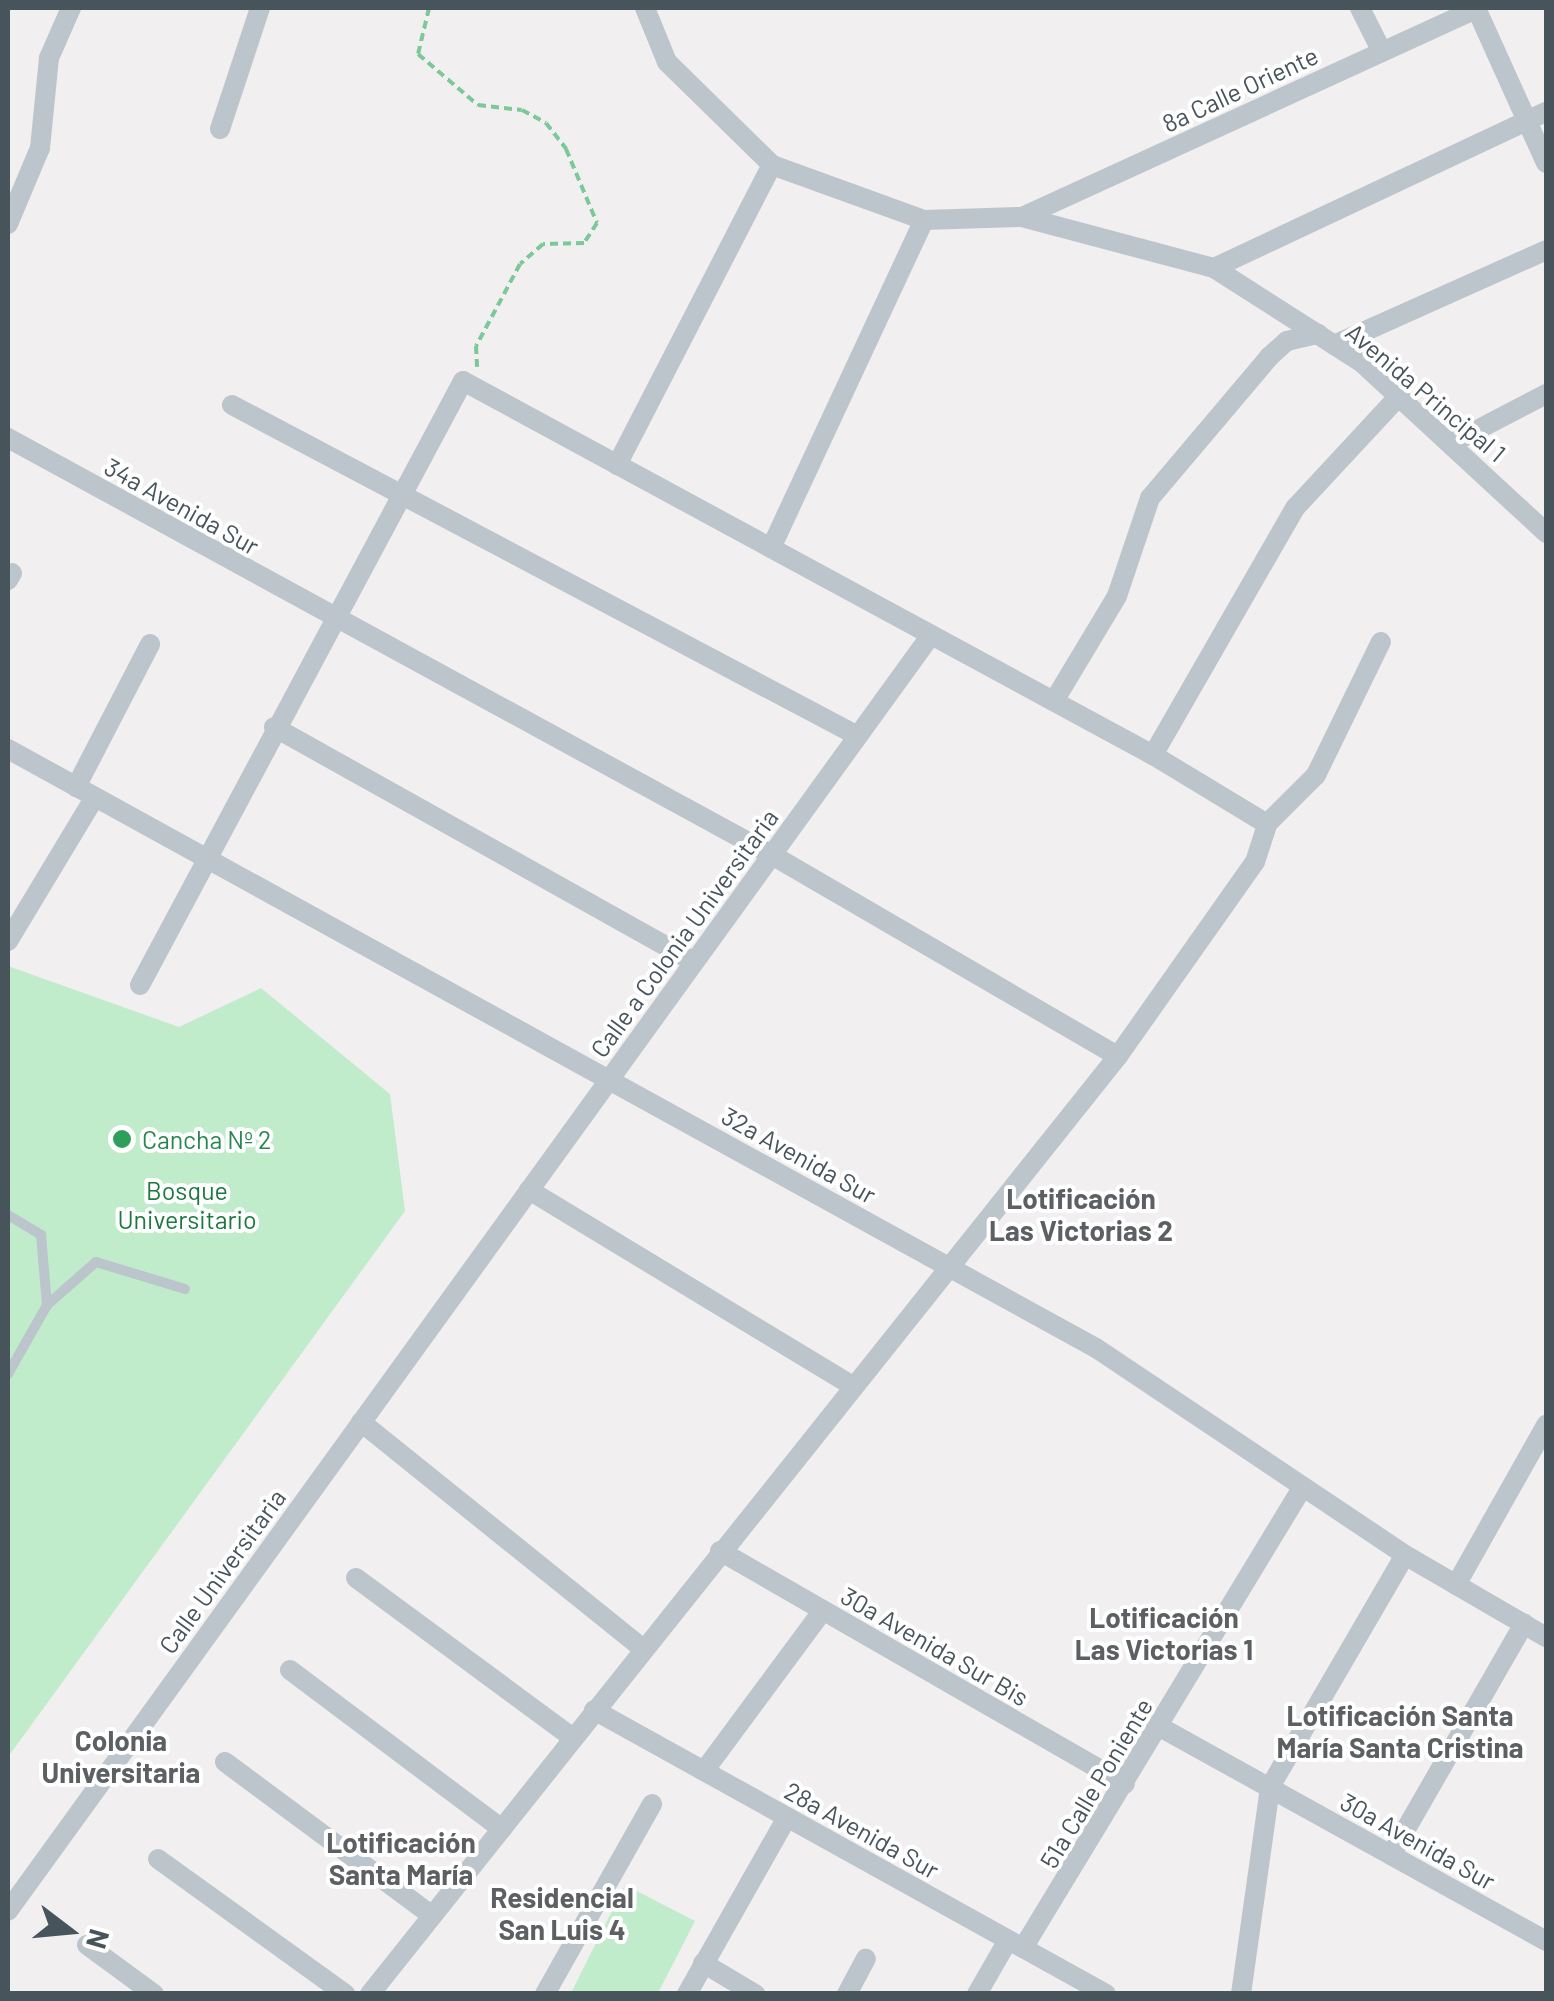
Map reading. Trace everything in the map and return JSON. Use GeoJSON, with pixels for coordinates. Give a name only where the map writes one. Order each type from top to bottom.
{"type":"FeatureCollection","features":[{"type":"Feature","properties":{"kind":"street"},"geometry":{"type":"LineString","coordinates":[[8,224],[40,148],[48,58],[71,8]]}},
{"type":"Feature","properties":{"kind":"street"},"geometry":{"type":"LineString","coordinates":[[220,129],[260,8]]}},
{"type":"Feature","properties":{"kind":"street"},"geometry":{"type":"LineString","coordinates":[[645,8],[667,62],[772,165],[924,220],[1022,217]]}},
{"type":"Feature","properties":{"kind":"street"},"geometry":{"type":"LineString","coordinates":[[1360,8],[1382,52]]}},
{"type":"Feature","properties":{"kind":"street"},"geometry":{"type":"LineString","coordinates":[[1477,8],[1539,116],[1546,163]]}},
{"type":"Feature","properties":{"kind":"street","name":"8a Calle Oriente"},"geometry":{"type":"LineString","coordinates":[[1022,217],[1477,8]]}},
{"type":"Feature","properties":{"kind":"street"},"geometry":{"type":"LineString","coordinates":[[1214,268],[1539,116]]}},
{"type":"Feature","properties":{"kind":"street"},"geometry":{"type":"LineString","coordinates":[[617,465],[772,165]]}},
{"type":"Feature","properties":{"kind":"street","name":"Avenida Principal 1"},"geometry":{"type":"LineString","coordinates":[[1022,217],[1214,268],[1326,340],[1399,396],[1546,533]]}},
{"type":"Feature","properties":{"kind":"street"},"geometry":{"type":"LineString","coordinates":[[771,548],[924,220]]}},
{"type":"Feature","properties":{"kind":"street"},"geometry":{"type":"LineString","coordinates":[[1054,702],[1117,596],[1150,498],[1287,340],[1326,340],[1546,250]]}},
{"type":"Feature","properties":{"kind":"street"},"geometry":{"type":"LineString","coordinates":[[140,985],[274,727],[462,381],[1153,755],[1267,824]]}},
{"type":"Feature","properties":{"kind":"street"},"geometry":{"type":"LineString","coordinates":[[1452,443],[1546,394]]}},
{"type":"Feature","properties":{"kind":"street"},"geometry":{"type":"LineString","coordinates":[[1153,755],[1296,508],[1399,396]]}},
{"type":"Feature","properties":{"kind":"street"},"geometry":{"type":"LineString","coordinates":[[232,405],[858,736]]}},
{"type":"Feature","properties":{"kind":"street","name":"34a Avenida Sur"},"geometry":{"type":"LineString","coordinates":[[8,438],[772,855],[1118,1056]]}},
{"type":"Feature","properties":{"kind":"street","name":"Calle a Colonia Universitaria"},"geometry":{"type":"LineString","coordinates":[[477,1261],[931,635]]}},
{"type":"Feature","properties":{"kind":"street"},"geometry":{"type":"LineString","coordinates":[[378,1991],[642,1648],[1118,1056],[1256,862],[1267,824],[1316,774],[1380,642]]}},
{"type":"Feature","properties":{"kind":"street"},"geometry":{"type":"LineString","coordinates":[[8,941],[86,792],[150,644]]}},
{"type":"Feature","properties":{"kind":"street"},"geometry":{"type":"LineString","coordinates":[[274,727],[694,962]]}},
{"type":"Feature","properties":{"kind":"street","name":"32a Avenida Sur"},"geometry":{"type":"LineString","coordinates":[[8,749],[1096,1348],[1302,1488],[1546,1637]]}},
{"type":"Feature","properties":{"kind":"street"},"geometry":{"type":"LineString","coordinates":[[529,1190],[852,1386]]}},
{"type":"Feature","properties":{"kind":"street","name":"Calle Universitaria"},"geometry":{"type":"LineString","coordinates":[[8,1911],[477,1261]]}},
{"type":"Feature","properties":{"kind":"street"},"geometry":{"type":"LineString","coordinates":[[361,1422],[642,1648]]}},
{"type":"Feature","properties":{"kind":"street"},"geometry":{"type":"LineString","coordinates":[[1456,1584],[1546,1425]]}},
{"type":"Feature","properties":{"kind":"street","name":"51a Calle Poniente"},"geometry":{"type":"LineString","coordinates":[[978,1994],[1125,1784],[1302,1488]]}},
{"type":"Feature","properties":{"kind":"street","name":"30a Avenida Sur Bis"},"geometry":{"type":"LineString","coordinates":[[720,1551],[1125,1784]]}},
{"type":"Feature","properties":{"kind":"street"},"geometry":{"type":"LineString","coordinates":[[1241,1994],[1270,1786],[1405,1554]]}},
{"type":"Feature","properties":{"kind":"street"},"geometry":{"type":"LineString","coordinates":[[356,1578],[573,1738]]}},
{"type":"Feature","properties":{"kind":"street"},"geometry":{"type":"LineString","coordinates":[[704,1771],[823,1610]]}},
{"type":"Feature","properties":{"kind":"street"},"geometry":{"type":"LineString","coordinates":[[1391,1855],[1524,1624]]}},
{"type":"Feature","properties":{"kind":"street"},"geometry":{"type":"LineString","coordinates":[[290,1670],[502,1829]]}},
{"type":"Feature","properties":{"kind":"street","name":"28a Avenida Sur"},"geometry":{"type":"LineString","coordinates":[[594,1710],[1102,1993]]}},
{"type":"Feature","properties":{"kind":"street","name":"30a Avenida Sur"},"geometry":{"type":"LineString","coordinates":[[1160,1727],[1546,1941]]}},
{"type":"Feature","properties":{"kind":"street"},"geometry":{"type":"LineString","coordinates":[[225,1762],[432,1916]]}},
{"type":"Feature","properties":{"kind":"street"},"geometry":{"type":"LineString","coordinates":[[545,1994],[652,1804]]}},
{"type":"Feature","properties":{"kind":"street"},"geometry":{"type":"LineString","coordinates":[[687,1994],[787,1817]]}},
{"type":"Feature","properties":{"kind":"street"},"geometry":{"type":"LineString","coordinates":[[158,1859],[345,1994]]}},
{"type":"Feature","properties":{"kind":"street"},"geometry":{"type":"LineString","coordinates":[[87,1945],[154,1994]]}},
{"type":"Feature","properties":{"kind":"street"},"geometry":{"type":"LineString","coordinates":[[847,1994],[866,1959]]}},
{"type":"Feature","properties":{"kind":"street"},"geometry":{"type":"LineString","coordinates":[[703,1963],[755,1994]]}},
{"type":"Feature","properties":{"kind":"lane"},"geometry":{"type":"LineString","coordinates":[[8,1215],[41,1235],[47,1305]]}},
{"type":"Feature","properties":{"kind":"lane"},"geometry":{"type":"LineString","coordinates":[[8,1374],[47,1305],[96,1262],[184,1289]]}},
{"type":"Feature","properties":{"kind":"path"},"geometry":{"type":"LineString","coordinates":[[429,8],[418,54],[478,105],[522,110],[546,123],[566,149],[597,223],[584,244],[542,244],[520,264],[476,346],[476,364],[491,397]]}},
{"type":"Feature","properties":{"kind":"green space","name":"Bosque Universitario"},"geometry":{"type":"Polygon","coordinates":[[[8,966],[179,1027],[261,988],[390,1094],[405,1211],[8,1757],[8,966]]]}},
{"type":"Feature","properties":{"kind":"green space"},"geometry":{"type":"Polygon","coordinates":[[[625,1885],[695,1921],[658,1993],[571,1993],[625,1885]]]}},
{"type":"Feature","properties":{"kind":"place","name":"Cancha Nº 2"},"geometry":{"type":"Point","coordinates":[122,1139]}},
{"type":"Feature","properties":{"kind":"district","name":"Lotificación Las Victorias 2"},"geometry":{"type":"Point","coordinates":[1081,1214]}},
{"type":"Feature","properties":{"kind":"district","name":"Lotificación Las Victorias 1"},"geometry":{"type":"Point","coordinates":[1164,1633]}},
{"type":"Feature","properties":{"kind":"district","name":"Lotificación Santa María Santa Cristina"},"geometry":{"type":"Point","coordinates":[1400,1731]}},
{"type":"Feature","properties":{"kind":"district","name":"Colonia Universitaria"},"geometry":{"type":"Point","coordinates":[121,1756]}},
{"type":"Feature","properties":{"kind":"district","name":"Lotificación Santa María"},"geometry":{"type":"Point","coordinates":[401,1858]}},
{"type":"Feature","properties":{"kind":"district","name":"Residencial San Luis 4"},"geometry":{"type":"Point","coordinates":[562,1913]}}]}
